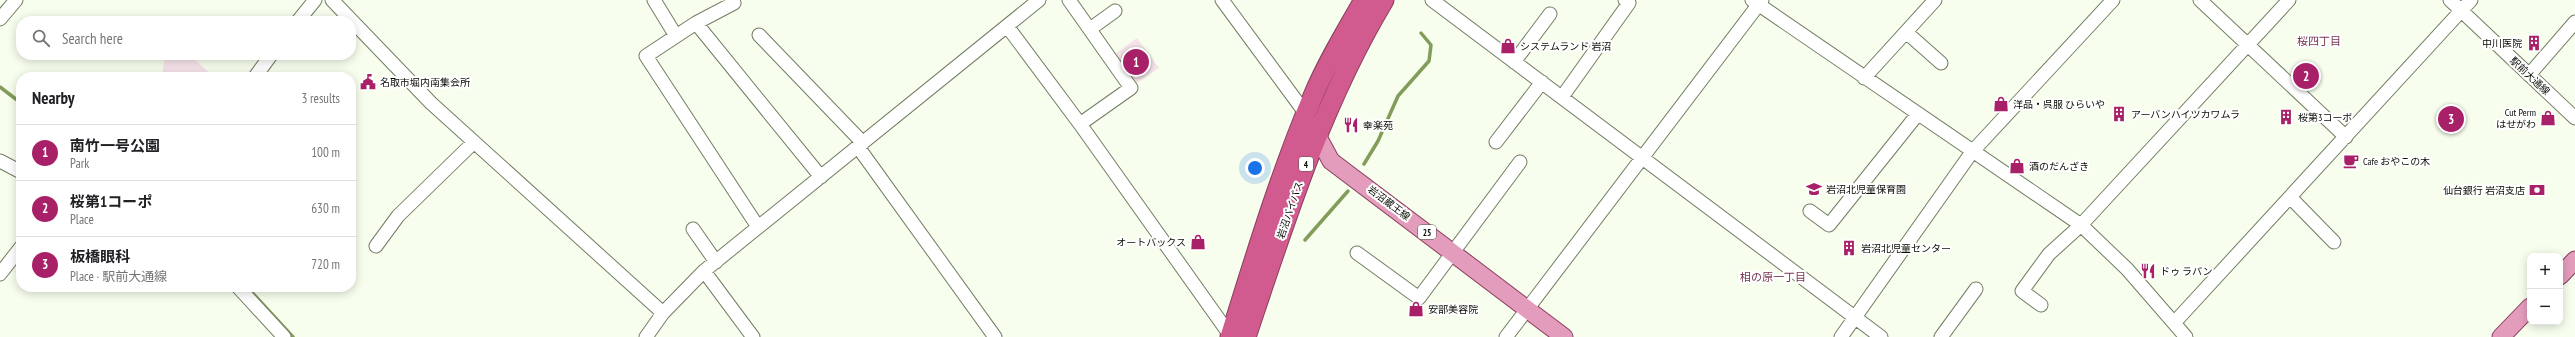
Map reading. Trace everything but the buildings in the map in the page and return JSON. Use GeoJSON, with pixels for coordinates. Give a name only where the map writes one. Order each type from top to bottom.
{"type":"FeatureCollection","features":[{"type":"Feature","properties":{"kind":"highway","name":"岩沼バイパス"},"geometry":{"type":"LineString","coordinates":[[1235,336],[1306,114],[1329,64],[1364,0]]}},
{"type":"Feature","properties":{"kind":"highway","name":"岩沼バイパス"},"geometry":{"type":"LineString","coordinates":[[1235,336],[1316,135],[1362,36],[1384,0]]}},
{"type":"Feature","properties":{"kind":"main road","name":"岩沼蔵王線"},"geometry":{"type":"LineString","coordinates":[[1306,114],[1316,135],[1332,161],[1564,337]]}},
{"type":"Feature","properties":{"kind":"main road"},"geometry":{"type":"LineString","coordinates":[[2563,273],[2575,260]]}},
{"type":"Feature","properties":{"kind":"main road"},"geometry":{"type":"LineString","coordinates":[[2501,337],[2527,310]]}},
{"type":"Feature","properties":{"kind":"street"},"geometry":{"type":"LineString","coordinates":[[0,19],[16,0]]}},
{"type":"Feature","properties":{"kind":"street"},"geometry":{"type":"LineString","coordinates":[[302,16],[315,0]]}},
{"type":"Feature","properties":{"kind":"street"},"geometry":{"type":"LineString","coordinates":[[332,0],[347,16]]}},
{"type":"Feature","properties":{"kind":"street"},"geometry":{"type":"LineString","coordinates":[[654,0],[676,36]]}},
{"type":"Feature","properties":{"kind":"street"},"geometry":{"type":"LineString","coordinates":[[731,0],[734,3],[696,23],[646,56],[758,227]]}},
{"type":"Feature","properties":{"kind":"street"},"geometry":{"type":"LineString","coordinates":[[646,337],[663,314],[704,271],[1039,0]]}},
{"type":"Feature","properties":{"kind":"street"},"geometry":{"type":"LineString","coordinates":[[1069,0],[1132,88],[1080,124]]}},
{"type":"Feature","properties":{"kind":"street"},"geometry":{"type":"LineString","coordinates":[[1222,0],[1306,114]]}},
{"type":"Feature","properties":{"kind":"street"},"geometry":{"type":"LineString","coordinates":[[1432,0],[1642,156],[1881,337]]}},
{"type":"Feature","properties":{"kind":"street"},"geometry":{"type":"LineString","coordinates":[[1562,97],[1629,3],[1625,0]]}},
{"type":"Feature","properties":{"kind":"street"},"geometry":{"type":"LineString","coordinates":[[1864,78],[1935,0]]}},
{"type":"Feature","properties":{"kind":"street"},"geometry":{"type":"LineString","coordinates":[[1841,337],[1856,318],[1972,152],[2113,0]]}},
{"type":"Feature","properties":{"kind":"street"},"geometry":{"type":"LineString","coordinates":[[2200,0],[2346,137]]}},
{"type":"Feature","properties":{"kind":"street"},"geometry":{"type":"LineString","coordinates":[[2041,305],[2022,291],[2049,254],[2081,225],[2289,0]]}},
{"type":"Feature","properties":{"kind":"street","name":"駅前大通線"},"geometry":{"type":"LineString","coordinates":[[2450,0],[2575,118]]}},
{"type":"Feature","properties":{"kind":"street"},"geometry":{"type":"LineString","coordinates":[[2174,323],[2471,0]]}},
{"type":"Feature","properties":{"kind":"street"},"geometry":{"type":"LineString","coordinates":[[1506,337],[1757,1],[1917,115],[2081,225],[2127,269],[2186,337]]}},
{"type":"Feature","properties":{"kind":"street"},"geometry":{"type":"LineString","coordinates":[[1090,29],[1115,11]]}},
{"type":"Feature","properties":{"kind":"street"},"geometry":{"type":"LineString","coordinates":[[1514,62],[1550,14]]}},
{"type":"Feature","properties":{"kind":"street"},"geometry":{"type":"LineString","coordinates":[[696,23],[821,177]]}},
{"type":"Feature","properties":{"kind":"street"},"geometry":{"type":"LineString","coordinates":[[2529,75],[2574,24]]}},
{"type":"Feature","properties":{"kind":"street"},"geometry":{"type":"LineString","coordinates":[[356,25],[431,103],[663,314]]}},
{"type":"Feature","properties":{"kind":"street"},"geometry":{"type":"LineString","coordinates":[[1007,26],[1235,336]]}},
{"type":"Feature","properties":{"kind":"street"},"geometry":{"type":"LineString","coordinates":[[1906,32],[1941,63]]}},
{"type":"Feature","properties":{"kind":"street"},"geometry":{"type":"LineString","coordinates":[[759,35],[860,145],[994,337]]}},
{"type":"Feature","properties":{"kind":"street"},"geometry":{"type":"LineString","coordinates":[[259,72],[267,60]]}},
{"type":"Feature","properties":{"kind":"street"},"geometry":{"type":"LineString","coordinates":[[1496,142],[1542,82]]}},
{"type":"Feature","properties":{"kind":"street"},"geometry":{"type":"LineString","coordinates":[[1810,211],[1828,225],[1917,115]]}},
{"type":"Feature","properties":{"kind":"street"},"geometry":{"type":"LineString","coordinates":[[376,246],[398,216],[474,142]]}},
{"type":"Feature","properties":{"kind":"street"},"geometry":{"type":"LineString","coordinates":[[0,161],[16,169]]}},
{"type":"Feature","properties":{"kind":"street"},"geometry":{"type":"LineString","coordinates":[[1357,253],[1419,298],[1520,162]]}},
{"type":"Feature","properties":{"kind":"street"},"geometry":{"type":"LineString","coordinates":[[2290,197],[2334,242]]}},
{"type":"Feature","properties":{"kind":"street"},"geometry":{"type":"LineString","coordinates":[[693,229],[716,262]]}},
{"type":"Feature","properties":{"kind":"street"},"geometry":{"type":"LineString","coordinates":[[0,274],[16,253]]}},
{"type":"Feature","properties":{"kind":"street"},"geometry":{"type":"LineString","coordinates":[[704,271],[753,337]]}},
{"type":"Feature","properties":{"kind":"street"},"geometry":{"type":"LineString","coordinates":[[1941,337],[1976,289]]}},
{"type":"Feature","properties":{"kind":"street"},"geometry":{"type":"LineString","coordinates":[[243,292],[284,337]]}},
{"type":"Feature","properties":{"kind":"shaded area"},"geometry":{"type":"Polygon","coordinates":[[[1137,38],[1159,68],[1134,85],[1112,56],[1137,38]]]}},
{"type":"Feature","properties":{"kind":"shaded area"},"geometry":{"type":"Polygon","coordinates":[[[164,60],[195,60],[209,72],[163,72],[164,60]]]}},
{"type":"Feature","properties":{"kind":"waterway"},"geometry":{"type":"LineString","coordinates":[[1364,164],[1378,141],[1398,96],[1429,61],[1431,45],[1421,33]]}},
{"type":"Feature","properties":{"kind":"waterway"},"geometry":{"type":"LineString","coordinates":[[0,87],[16,99]]}},
{"type":"Feature","properties":{"kind":"waterway"},"geometry":{"type":"LineString","coordinates":[[1305,240],[1348,191]]}},
{"type":"Feature","properties":{"kind":"waterway"},"geometry":{"type":"LineString","coordinates":[[252,292],[293,337]]}},
{"type":"Feature","properties":{"kind":"place","name":"中川医院"},"geometry":{"type":"Point","coordinates":[2534,43]}},
{"type":"Feature","properties":{"kind":"place","name":"システムランド 岩沼"},"geometry":{"type":"Point","coordinates":[1508,46]}},
{"type":"Feature","properties":{"kind":"place","name":"南竹一号公園"},"geometry":{"type":"Point","coordinates":[1136,62]}},
{"type":"Feature","properties":{"kind":"place","name":"桜第1コーポ"},"geometry":{"type":"Point","coordinates":[2306,76]}},
{"type":"Feature","properties":{"kind":"place","name":"名取市堀内南集会所"},"geometry":{"type":"Point","coordinates":[368,82]}},
{"type":"Feature","properties":{"kind":"place","name":"洋品・呉服 ひらいや"},"geometry":{"type":"Point","coordinates":[2001,104]}},
{"type":"Feature","properties":{"kind":"place","name":"アーバンハイツカワムラ"},"geometry":{"type":"Point","coordinates":[2119,114]}},
{"type":"Feature","properties":{"kind":"place","name":"桜第3コーポ"},"geometry":{"type":"Point","coordinates":[2286,117]}},
{"type":"Feature","properties":{"kind":"place","name":"Cut Perm はせがわ"},"geometry":{"type":"Point","coordinates":[2548,118]}},
{"type":"Feature","properties":{"kind":"place","name":"板橋眼科"},"geometry":{"type":"Point","coordinates":[2451,119]}},
{"type":"Feature","properties":{"kind":"place","name":"幸楽苑"},"geometry":{"type":"Point","coordinates":[1351,125]}},
{"type":"Feature","properties":{"kind":"place","name":"Cafe おやこの木"},"geometry":{"type":"Point","coordinates":[2351,161]}},
{"type":"Feature","properties":{"kind":"place","name":"酒のだんざき"},"geometry":{"type":"Point","coordinates":[2017,166]}},
{"type":"Feature","properties":{"kind":"place","name":"岩沼北児童保育園"},"geometry":{"type":"Point","coordinates":[1814,189]}},
{"type":"Feature","properties":{"kind":"place","name":"仙台銀行 岩沼支店"},"geometry":{"type":"Point","coordinates":[2537,190]}},
{"type":"Feature","properties":{"kind":"place","name":"オートバックス"},"geometry":{"type":"Point","coordinates":[1198,242]}},
{"type":"Feature","properties":{"kind":"place","name":"岩沼北児童センター"},"geometry":{"type":"Point","coordinates":[1849,248]}},
{"type":"Feature","properties":{"kind":"place","name":"ドゥ ラパン"},"geometry":{"type":"Point","coordinates":[2148,271]}},
{"type":"Feature","properties":{"kind":"place","name":"安部美容院"},"geometry":{"type":"Point","coordinates":[1416,309]}},
{"type":"Feature","properties":{"kind":"district","name":"桜四丁目"},"geometry":{"type":"Point","coordinates":[2319,41]}},
{"type":"Feature","properties":{"kind":"district","name":"相の原一丁目"},"geometry":{"type":"Point","coordinates":[1773,277]}}]}
